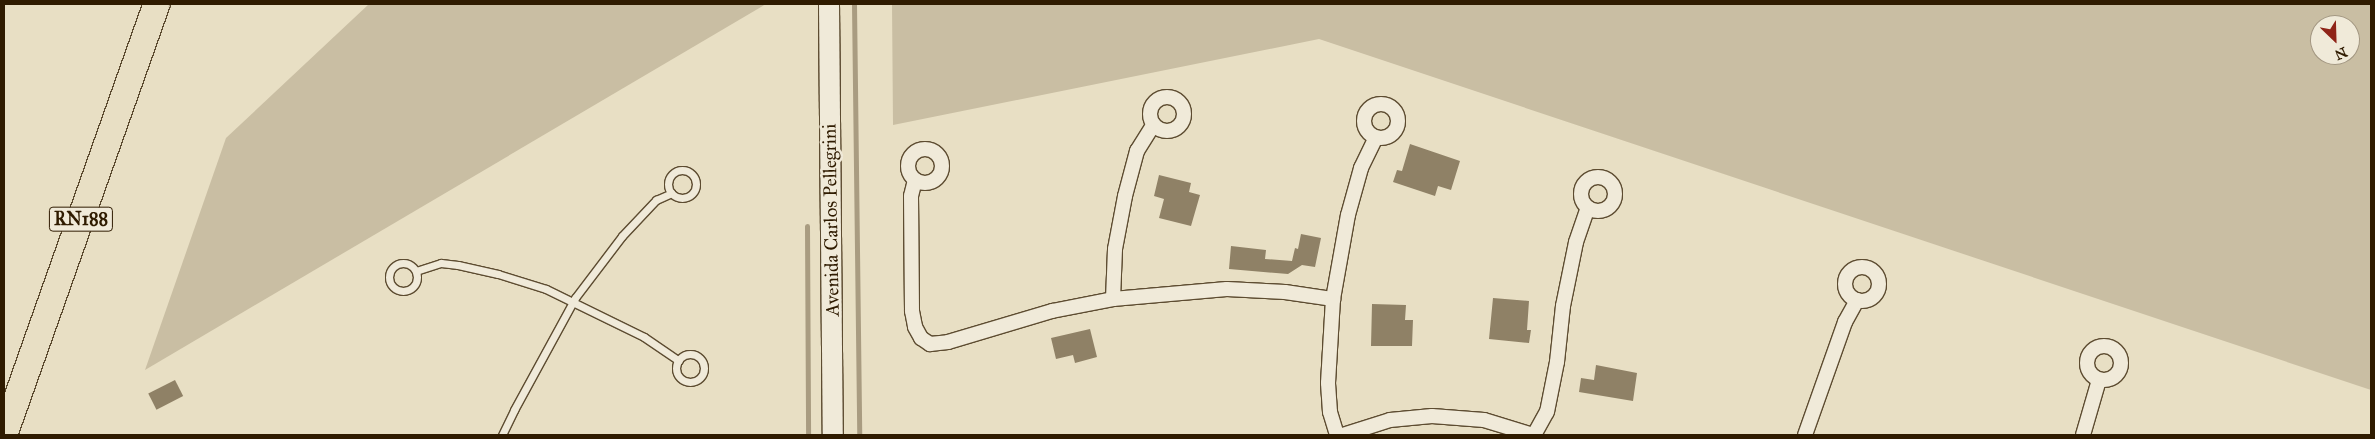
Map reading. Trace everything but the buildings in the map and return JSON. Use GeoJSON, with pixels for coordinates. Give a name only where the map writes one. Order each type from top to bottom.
{"type":"FeatureCollection","features":[{"type":"Feature","properties":{"kind":"highway","name":"RN188"},"geometry":{"type":"LineString","coordinates":[[4,435],[157,4]]}},
{"type":"Feature","properties":{"kind":"main road","name":"Avenida Carlos Pellegrini"},"geometry":{"type":"LineString","coordinates":[[829,4],[833,435]]}},
{"type":"Feature","properties":{"kind":"street"},"geometry":{"type":"LineString","coordinates":[[1112,300],[1115,248],[1125,196],[1137,150],[1153,125]]}},
{"type":"Feature","properties":{"kind":"street"},"geometry":{"type":"LineString","coordinates":[[1337,435],[1330,412],[1328,383],[1333,299],[1348,215],[1361,168],[1376,137]]}},
{"type":"Feature","properties":{"kind":"street"},"geometry":{"type":"LineString","coordinates":[[915,180],[911,196],[912,311],[914,326],[921,338],[930,344],[948,342],[1052,311],[1112,300],[1227,290],[1285,292],[1333,299]]}},
{"type":"Feature","properties":{"kind":"street"},"geometry":{"type":"LineString","coordinates":[[1343,435],[1390,420],[1432,416],[1484,420],[1534,435],[1547,412],[1557,362],[1563,306],[1576,242],[1588,208]]}},
{"type":"Feature","properties":{"kind":"street"},"geometry":{"type":"LineString","coordinates":[[1804,435],[1845,322],[1857,300]]}},
{"type":"Feature","properties":{"kind":"street"},"geometry":{"type":"LineString","coordinates":[[2083,435],[2099,380]]}},
{"type":"Feature","properties":{"kind":"lane"},"geometry":{"type":"LineString","coordinates":[[502,435],[573,302],[622,236],[656,200],[672,193]]}},
{"type":"Feature","properties":{"kind":"lane"},"geometry":{"type":"LineString","coordinates":[[416,272],[441,263],[458,265],[498,274],[538,287],[644,337],[679,361]]}},
{"type":"Feature","properties":{"kind":"shaded area"},"geometry":{"type":"Polygon","coordinates":[[[369,4],[766,4],[145,370],[226,138],[369,4]]]}},
{"type":"Feature","properties":{"kind":"shaded area"},"geometry":{"type":"Polygon","coordinates":[[[892,4],[2371,4],[2371,390],[1319,39],[893,125],[892,4]]]}},
{"type":"Feature","properties":{"kind":"waterway"},"geometry":{"type":"LineString","coordinates":[[854,4],[859,435]]}},
{"type":"Feature","properties":{"kind":"waterway"},"geometry":{"type":"LineString","coordinates":[[807,226],[808,435]]}}]}
